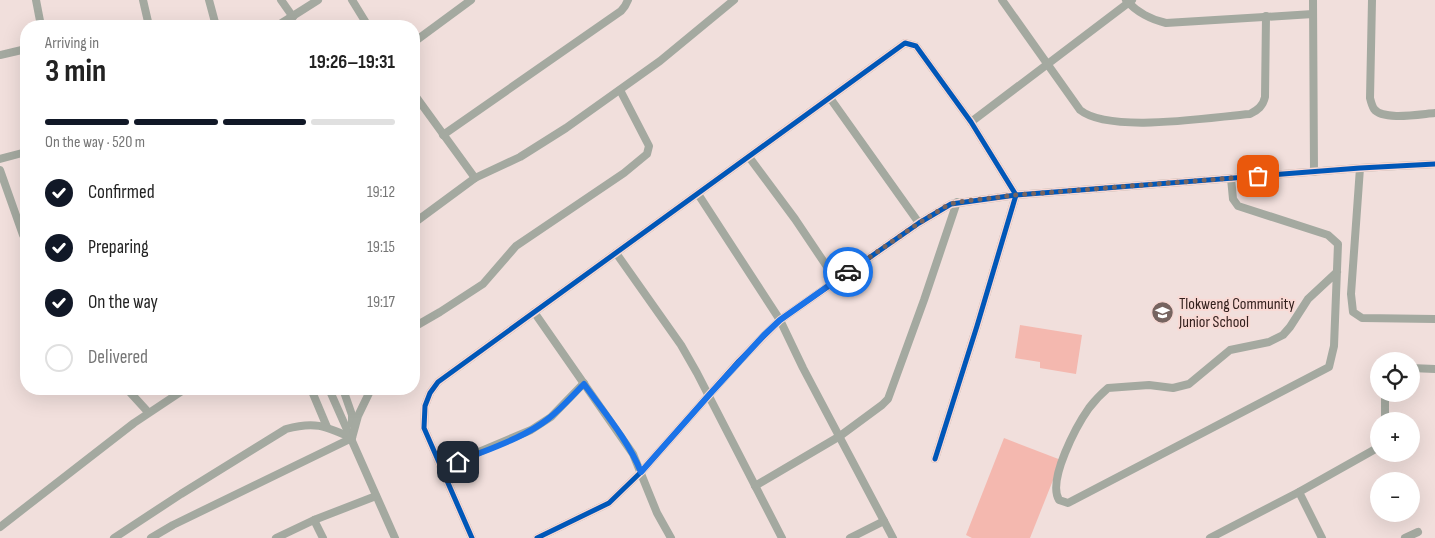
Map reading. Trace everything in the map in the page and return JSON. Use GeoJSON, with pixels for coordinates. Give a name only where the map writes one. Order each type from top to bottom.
{"type":"FeatureCollection","features":[{"type":"Feature","properties":{"kind":"street"},"geometry":{"type":"LineString","coordinates":[[36,0],[40,20]]}},
{"type":"Feature","properties":{"kind":"street"},"geometry":{"type":"LineString","coordinates":[[143,0],[148,20]]}},
{"type":"Feature","properties":{"kind":"street"},"geometry":{"type":"LineString","coordinates":[[209,0],[214,20]]}},
{"type":"Feature","properties":{"kind":"street"},"geometry":{"type":"LineString","coordinates":[[281,0],[293,17]]}},
{"type":"Feature","properties":{"kind":"street"},"geometry":{"type":"LineString","coordinates":[[288,20],[318,0]]}},
{"type":"Feature","properties":{"kind":"street"},"geometry":{"type":"LineString","coordinates":[[352,0],[364,20]]}},
{"type":"Feature","properties":{"kind":"street"},"geometry":{"type":"LineString","coordinates":[[420,38],[471,0]]}},
{"type":"Feature","properties":{"kind":"street"},"geometry":{"type":"LineString","coordinates":[[443,135],[621,11],[628,0]]}},
{"type":"Feature","properties":{"kind":"street"},"geometry":{"type":"LineString","coordinates":[[420,219],[475,178],[520,157],[566,128],[660,61],[734,0]]}},
{"type":"Feature","properties":{"kind":"street"},"geometry":{"type":"LineString","coordinates":[[1002,0],[1048,62],[1080,110],[1093,117],[1116,122],[1137,123],[1250,114],[1260,107],[1265,97],[1266,16]]}},
{"type":"Feature","properties":{"kind":"street"},"geometry":{"type":"LineString","coordinates":[[1313,0],[1314,172]]}},
{"type":"Feature","properties":{"kind":"street"},"geometry":{"type":"LineString","coordinates":[[1372,0],[1370,98],[1374,109],[1383,115],[1389,116],[1435,113]]}},
{"type":"Feature","properties":{"kind":"street"},"geometry":{"type":"LineString","coordinates":[[971,122],[1129,1],[1138,11],[1166,23],[1314,14]]}},
{"type":"Feature","properties":{"kind":"street"},"geometry":{"type":"LineString","coordinates":[[472,538],[424,428],[424,406],[438,382],[902,45],[909,43],[916,46],[971,122],[1016,195],[936,459]]}},
{"type":"Feature","properties":{"kind":"street"},"geometry":{"type":"LineString","coordinates":[[0,56],[20,51]]}},
{"type":"Feature","properties":{"kind":"street"},"geometry":{"type":"LineString","coordinates":[[420,324],[482,284],[516,246],[596,193],[647,154],[649,146],[620,90]]}},
{"type":"Feature","properties":{"kind":"street"},"geometry":{"type":"LineString","coordinates":[[830,98],[919,223]]}},
{"type":"Feature","properties":{"kind":"street"},"geometry":{"type":"LineString","coordinates":[[420,102],[475,178]]}},
{"type":"Feature","properties":{"kind":"street"},"geometry":{"type":"LineString","coordinates":[[0,159],[20,154]]}},
{"type":"Feature","properties":{"kind":"street"},"geometry":{"type":"LineString","coordinates":[[749,157],[795,219],[836,280]]}},
{"type":"Feature","properties":{"kind":"street"},"geometry":{"type":"LineString","coordinates":[[536,538],[605,506],[641,472],[758,341],[780,320],[946,206],[957,202],[1016,195],[1360,168],[1435,164]]}},
{"type":"Feature","properties":{"kind":"street"},"geometry":{"type":"LineString","coordinates":[[1360,168],[1351,294],[1353,312],[1362,318],[1435,319]]}},
{"type":"Feature","properties":{"kind":"street"},"geometry":{"type":"LineString","coordinates":[[0,170],[20,223]]}},
{"type":"Feature","properties":{"kind":"street"},"geometry":{"type":"LineString","coordinates":[[1231,178],[1233,199],[1238,206],[1333,238],[1338,244],[1339,249],[1334,346],[1331,365],[1327,370],[1068,503],[1060,500],[1056,494],[1057,483],[1061,466],[1076,430],[1090,408],[1108,388],[1149,385],[1173,388],[1189,384],[1230,350],[1269,342],[1283,335],[1308,299],[1337,272]]}},
{"type":"Feature","properties":{"kind":"street"},"geometry":{"type":"LineString","coordinates":[[698,194],[780,320],[893,538]]}},
{"type":"Feature","properties":{"kind":"street"},"geometry":{"type":"LineString","coordinates":[[755,486],[840,436],[882,405],[891,393],[957,202]]}},
{"type":"Feature","properties":{"kind":"street"},"geometry":{"type":"LineString","coordinates":[[616,253],[681,345],[709,395],[782,538]]}},
{"type":"Feature","properties":{"kind":"street"},"geometry":{"type":"LineString","coordinates":[[534,312],[633,454],[657,513],[671,538]]}},
{"type":"Feature","properties":{"kind":"street"},"geometry":{"type":"LineString","coordinates":[[1420,368],[1435,369]]}},
{"type":"Feature","properties":{"kind":"street"},"geometry":{"type":"LineString","coordinates":[[441,468],[531,430],[550,418],[584,384]]}},
{"type":"Feature","properties":{"kind":"street"},"geometry":{"type":"LineString","coordinates":[[132,395],[148,412]]}},
{"type":"Feature","properties":{"kind":"street"},"geometry":{"type":"LineString","coordinates":[[0,528],[148,412],[176,395]]}},
{"type":"Feature","properties":{"kind":"street"},"geometry":{"type":"LineString","coordinates":[[314,395],[327,427]]}},
{"type":"Feature","properties":{"kind":"street"},"geometry":{"type":"LineString","coordinates":[[332,395],[395,538]]}},
{"type":"Feature","properties":{"kind":"street"},"geometry":{"type":"LineString","coordinates":[[345,395],[352,415],[351,436]]}},
{"type":"Feature","properties":{"kind":"street"},"geometry":{"type":"LineString","coordinates":[[151,538],[173,524],[351,436],[368,395]]}},
{"type":"Feature","properties":{"kind":"street"},"geometry":{"type":"LineString","coordinates":[[114,538],[286,429],[302,425],[327,427],[351,436]]}},
{"type":"Feature","properties":{"kind":"street"},"geometry":{"type":"LineString","coordinates":[[1211,538],[1370,452]]}},
{"type":"Feature","properties":{"kind":"street"},"geometry":{"type":"LineString","coordinates":[[1299,492],[1322,538]]}},
{"type":"Feature","properties":{"kind":"street"},"geometry":{"type":"LineString","coordinates":[[276,538],[314,520],[376,496]]}},
{"type":"Feature","properties":{"kind":"street"},"geometry":{"type":"LineString","coordinates":[[314,520],[322,538]]}},
{"type":"Feature","properties":{"kind":"street"},"geometry":{"type":"LineString","coordinates":[[850,538],[884,521]]}},
{"type":"Feature","properties":{"kind":"street"},"geometry":{"type":"LineString","coordinates":[[1405,538],[1418,532]]}},
{"type":"Feature","properties":{"kind":"shaded area"},"geometry":{"type":"Polygon","coordinates":[[[1020,325],[1082,335],[1076,374],[1040,368],[1040,362],[1015,358],[1020,325]]]}},
{"type":"Feature","properties":{"kind":"shaded area"},"geometry":{"type":"Polygon","coordinates":[[[1004,438],[1061,460],[1030,538],[972,538],[966,535],[1004,438]]]}},
{"type":"Feature","properties":{"kind":"cycle path"},"geometry":{"type":"LineString","coordinates":[[472,538],[424,428],[425,406],[430,393],[438,382],[905,43],[916,46],[971,122],[1016,195],[935,459]]}},
{"type":"Feature","properties":{"kind":"cycle path"},"geometry":{"type":"LineString","coordinates":[[537,538],[609,503],[641,472],[739,361],[780,320],[919,223],[951,204],[1016,195],[1360,168],[1435,164]]}},
{"type":"Feature","properties":{"kind":"way so far"},"geometry":{"type":"LineString","coordinates":[[848,272],[919,223],[946,206],[957,202],[1016,195],[1258,176]]}},
{"type":"Feature","properties":{"kind":"place","name":"Tlokweng Community Junior School"},"geometry":{"type":"Point","coordinates":[1163,312]}},
{"type":"Feature","properties":{"kind":"route"},"geometry":{"type":"LineString","coordinates":[[458,462],[508,441],[541,424],[550,418],[584,384],[621,435],[633,454],[641,472],[764,335],[780,320],[848,272]]}}]}
